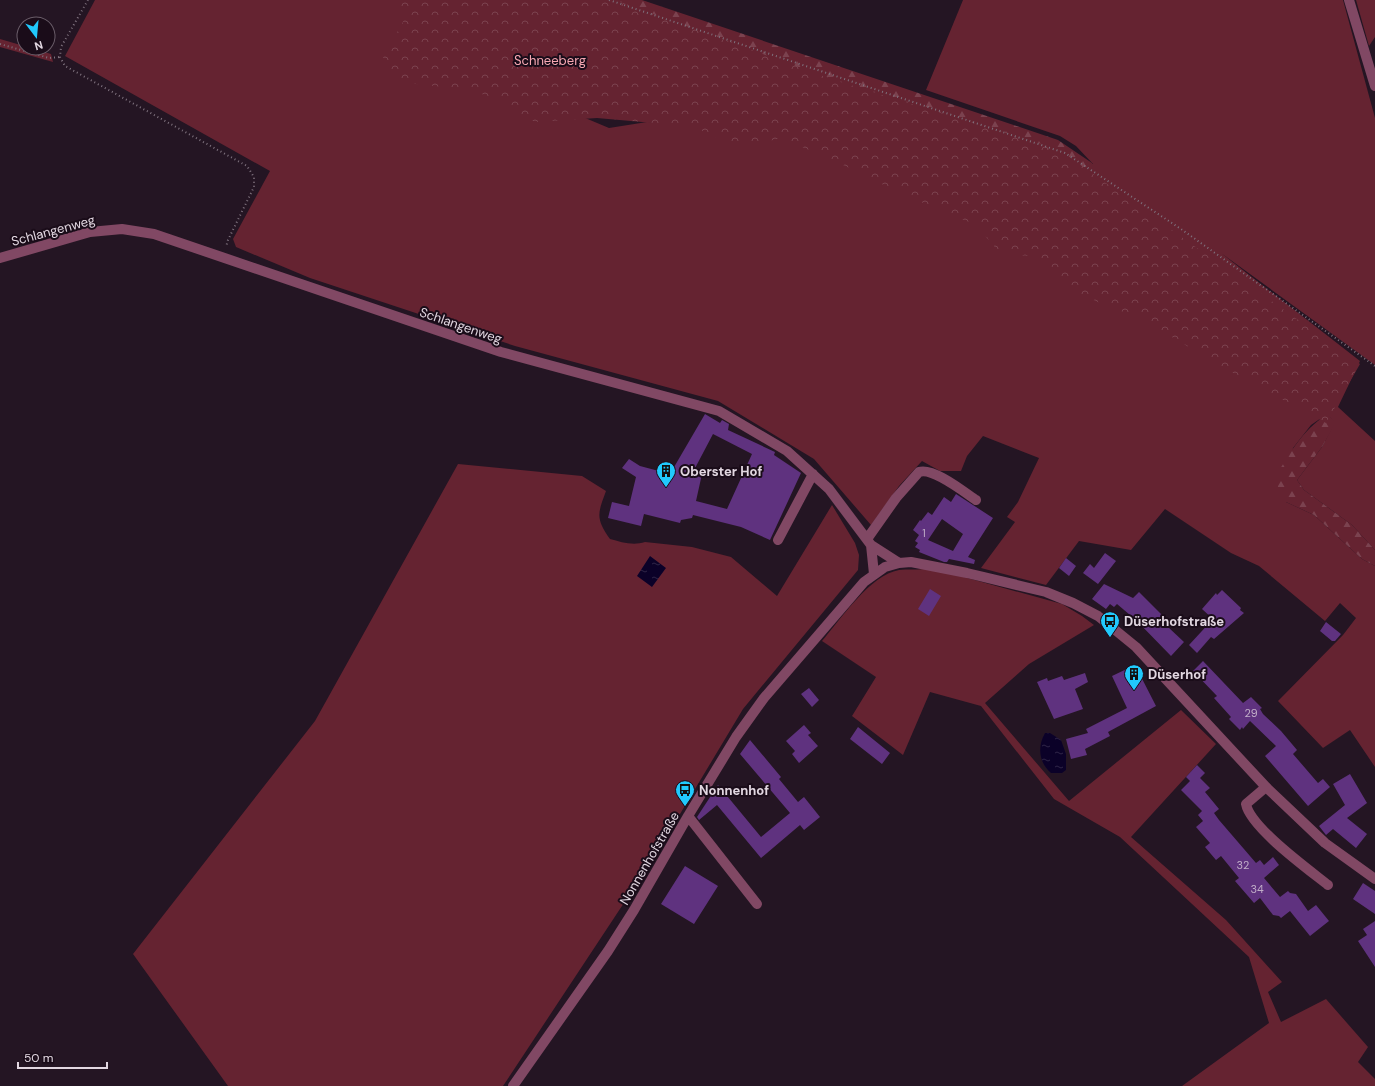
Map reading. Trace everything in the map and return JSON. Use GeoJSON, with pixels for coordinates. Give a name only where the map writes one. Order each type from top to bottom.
{"type":"FeatureCollection","features":[{"type":"Feature","properties":{"kind":"street"},"geometry":{"type":"LineString","coordinates":[[1349,0],[1375,86]]}},
{"type":"Feature","properties":{"kind":"street","name":"Schlangenweg"},"geometry":{"type":"LineString","coordinates":[[0,258],[90,232],[122,229],[154,234],[224,256],[501,352],[719,411],[787,451],[829,489],[869,542]]}},
{"type":"Feature","properties":{"kind":"street"},"geometry":{"type":"LineString","coordinates":[[874,574],[869,542],[896,498],[919,472],[924,470],[931,472],[976,500]]}},
{"type":"Feature","properties":{"kind":"street"},"geometry":{"type":"LineString","coordinates":[[778,540],[812,474]]}},
{"type":"Feature","properties":{"kind":"street"},"geometry":{"type":"LineString","coordinates":[[869,542],[899,563],[911,562],[1039,590],[1073,603],[1098,616],[1136,647],[1266,787],[1325,843],[1375,880]]}},
{"type":"Feature","properties":{"kind":"street","name":"Nonnenhofstraße"},"geometry":{"type":"LineString","coordinates":[[513,1086],[608,951],[634,910],[688,816],[736,737],[764,698],[864,582],[885,567],[899,563]]}},
{"type":"Feature","properties":{"kind":"street"},"geometry":{"type":"LineString","coordinates":[[1266,787],[1246,804],[1247,812],[1278,845],[1328,885]]}},
{"type":"Feature","properties":{"kind":"street"},"geometry":{"type":"LineString","coordinates":[[688,816],[757,904]]}},
{"type":"Feature","properties":{"kind":"path"},"geometry":{"type":"LineString","coordinates":[[88,0],[61,47],[60,57],[65,66],[247,166],[254,177],[254,187],[228,240],[224,256]]}},
{"type":"Feature","properties":{"kind":"path"},"geometry":{"type":"LineString","coordinates":[[609,0],[1065,154],[1181,229],[1375,366]]}},
{"type":"Feature","properties":{"kind":"path"},"geometry":{"type":"LineString","coordinates":[[0,44],[49,58],[60,57]]}},
{"type":"Feature","properties":{"kind":"green space"},"geometry":{"type":"Polygon","coordinates":[[[95,0],[394,0],[1093,164],[1076,146],[1060,136],[926,90],[963,0],[1343,0],[1375,118],[1375,365],[1221,253],[1360,361],[1338,407],[1375,441],[1375,550],[1352,525],[1304,490],[1297,480],[1322,447],[1335,422],[1327,414],[1311,425],[1293,448],[1286,502],[1314,515],[1362,559],[1375,566],[1375,767],[1350,730],[1323,748],[1278,701],[1343,635],[1356,618],[1340,603],[1325,621],[1259,566],[1231,553],[1165,509],[1131,550],[1079,541],[1046,585],[981,568],[1015,522],[1007,517],[1018,502],[1039,458],[983,436],[967,456],[961,471],[940,471],[922,461],[899,486],[871,525],[814,459],[718,401],[515,346],[310,278],[236,247],[233,239],[270,171],[65,56],[95,0]],[[412,45],[609,128],[647,122],[679,123],[722,135],[412,45]]]}},
{"type":"Feature","properties":{"kind":"green space","name":"Schneeberg"},"geometry":{"type":"Polygon","coordinates":[[[386,0],[615,0],[834,80],[1058,149],[1360,364],[1326,423],[1226,369],[1138,317],[1106,306],[1077,292],[1051,266],[1035,256],[1011,255],[999,252],[976,225],[904,195],[837,162],[781,138],[753,145],[722,140],[698,129],[665,124],[597,118],[535,122],[488,96],[469,90],[416,84],[394,77],[386,69],[383,58],[409,11],[386,0]]]}},
{"type":"Feature","properties":{"kind":"green space"},"geometry":{"type":"Polygon","coordinates":[[[574,0],[642,0],[1058,140],[1092,163],[1094,169],[1082,176],[574,0]]]}},
{"type":"Feature","properties":{"kind":"green space"},"geometry":{"type":"Polygon","coordinates":[[[1356,0],[1375,0],[1375,37],[1369,46],[1356,0]]]}},
{"type":"Feature","properties":{"kind":"green space"},"geometry":{"type":"Polygon","coordinates":[[[0,39],[16,44],[16,52],[0,47],[0,39]]]}},
{"type":"Feature","properties":{"kind":"green space"},"geometry":{"type":"Polygon","coordinates":[[[32,56],[52,56],[53,62],[32,56]]]}},
{"type":"Feature","properties":{"kind":"green space"},"geometry":{"type":"Polygon","coordinates":[[[1327,414],[1336,422],[1322,447],[1297,480],[1304,490],[1352,525],[1375,550],[1375,566],[1362,559],[1314,515],[1286,502],[1274,479],[1303,436],[1327,414]]]}},
{"type":"Feature","properties":{"kind":"green space"},"geometry":{"type":"Polygon","coordinates":[[[458,464],[582,476],[606,491],[599,515],[602,526],[610,539],[632,544],[645,542],[692,547],[731,557],[777,596],[832,505],[855,543],[859,555],[858,570],[743,709],[653,859],[503,1086],[228,1086],[133,954],[315,721],[458,464]]]}},
{"type":"Feature","properties":{"kind":"green space"},"geometry":{"type":"Polygon","coordinates":[[[924,569],[953,574],[1062,604],[1094,625],[1029,664],[985,703],[1069,801],[1181,710],[1216,744],[1131,837],[1226,920],[1282,982],[1268,992],[1281,1022],[1326,999],[1368,1047],[1358,1062],[1375,1079],[1375,1086],[1182,1086],[1269,1023],[1249,957],[1120,837],[1054,799],[981,706],[930,692],[903,755],[852,716],[876,677],[822,641],[847,610],[877,580],[899,570],[924,569]]]}},
{"type":"Feature","properties":{"kind":"water"},"geometry":{"type":"Polygon","coordinates":[[[650,556],[666,568],[652,587],[637,576],[650,556]]]}},
{"type":"Feature","properties":{"kind":"water"},"geometry":{"type":"Polygon","coordinates":[[[1045,733],[1050,733],[1061,740],[1066,754],[1066,770],[1062,773],[1051,773],[1042,760],[1040,749],[1042,738],[1045,733]]]}},
{"type":"Feature","properties":{"kind":"building","name":"Oberster Hof"},"geometry":{"type":"Polygon","coordinates":[[[705,414],[720,423],[722,420],[729,424],[728,430],[775,452],[774,455],[801,473],[770,540],[741,527],[693,515],[692,518],[681,520],[680,523],[644,514],[641,526],[608,518],[612,502],[629,506],[636,477],[622,468],[629,459],[640,466],[670,474],[705,414]],[[713,434],[693,472],[702,474],[696,501],[727,509],[752,454],[713,434]]]}},
{"type":"Feature","properties":{"kind":"building"},"geometry":{"type":"Polygon","coordinates":[[[956,494],[993,518],[968,557],[975,560],[974,564],[949,559],[947,562],[944,562],[919,552],[920,550],[915,547],[918,543],[915,541],[919,535],[913,530],[920,520],[921,521],[928,512],[932,515],[944,497],[951,502],[956,494]],[[942,519],[928,540],[953,551],[963,534],[942,519]]]}},
{"type":"Feature","properties":{"kind":"building"},"geometry":{"type":"Polygon","coordinates":[[[1105,553],[1116,561],[1098,584],[1083,573],[1090,564],[1094,568],[1105,553]]]}},
{"type":"Feature","properties":{"kind":"building"},"geometry":{"type":"Polygon","coordinates":[[[1066,558],[1076,566],[1069,576],[1059,568],[1066,558]]]}},
{"type":"Feature","properties":{"kind":"building"},"geometry":{"type":"Polygon","coordinates":[[[1104,584],[1133,598],[1139,592],[1171,624],[1168,627],[1184,642],[1171,656],[1135,619],[1130,619],[1130,615],[1117,604],[1114,607],[1110,604],[1106,609],[1092,599],[1104,584]]]}},
{"type":"Feature","properties":{"kind":"building"},"geometry":{"type":"Polygon","coordinates":[[[930,589],[941,596],[929,616],[918,609],[930,589]]]}},
{"type":"Feature","properties":{"kind":"building"},"geometry":{"type":"Polygon","coordinates":[[[1222,590],[1241,608],[1240,610],[1244,613],[1214,639],[1211,637],[1197,653],[1189,645],[1213,619],[1202,609],[1216,593],[1217,595],[1222,590]]]}},
{"type":"Feature","properties":{"kind":"building"},"geometry":{"type":"Polygon","coordinates":[[[1326,622],[1341,634],[1335,641],[1332,641],[1320,631],[1326,622]]]}},
{"type":"Feature","properties":{"kind":"building"},"geometry":{"type":"Polygon","coordinates":[[[1203,661],[1243,703],[1251,697],[1262,708],[1260,709],[1263,714],[1281,731],[1297,750],[1293,754],[1318,783],[1323,779],[1330,787],[1308,806],[1265,756],[1276,746],[1250,721],[1243,729],[1242,727],[1240,730],[1229,719],[1231,717],[1214,698],[1217,696],[1193,671],[1203,661]]]}},
{"type":"Feature","properties":{"kind":"building","name":"Düserhof"},"geometry":{"type":"Polygon","coordinates":[[[1135,665],[1156,706],[1108,732],[1110,736],[1085,749],[1087,755],[1071,759],[1066,739],[1088,733],[1086,729],[1127,708],[1112,676],[1135,665]]]}},
{"type":"Feature","properties":{"kind":"building"},"geometry":{"type":"Polygon","coordinates":[[[1085,673],[1088,682],[1075,689],[1083,709],[1054,719],[1037,682],[1047,678],[1048,681],[1062,676],[1064,680],[1085,673]]]}},
{"type":"Feature","properties":{"kind":"building"},"geometry":{"type":"Polygon","coordinates":[[[809,688],[819,700],[812,707],[801,694],[809,688]]]}},
{"type":"Feature","properties":{"kind":"building"},"geometry":{"type":"Polygon","coordinates":[[[804,725],[811,733],[808,735],[818,746],[799,763],[792,754],[795,751],[786,741],[804,725]]]}},
{"type":"Feature","properties":{"kind":"building"},"geometry":{"type":"Polygon","coordinates":[[[858,727],[890,753],[882,764],[850,739],[858,727]]]}},
{"type":"Feature","properties":{"kind":"building"},"geometry":{"type":"Polygon","coordinates":[[[750,740],[781,777],[779,779],[798,802],[804,797],[820,817],[804,830],[800,825],[761,858],[717,805],[699,820],[697,817],[718,785],[761,837],[790,813],[740,754],[750,740]]]}},
{"type":"Feature","properties":{"kind":"building"},"geometry":{"type":"Polygon","coordinates":[[[1197,765],[1205,773],[1200,778],[1210,788],[1205,792],[1219,809],[1214,813],[1219,820],[1256,863],[1260,860],[1264,865],[1273,857],[1279,865],[1264,878],[1280,897],[1288,891],[1296,894],[1308,911],[1316,905],[1329,921],[1310,936],[1290,911],[1281,918],[1273,915],[1260,898],[1254,903],[1235,881],[1239,878],[1221,856],[1216,860],[1205,847],[1210,843],[1196,827],[1203,821],[1198,815],[1202,811],[1181,790],[1190,781],[1186,777],[1197,765]]]}},
{"type":"Feature","properties":{"kind":"building"},"geometry":{"type":"Polygon","coordinates":[[[1350,774],[1367,803],[1347,818],[1367,834],[1356,848],[1333,829],[1326,835],[1319,826],[1345,805],[1333,784],[1350,774]]]}},
{"type":"Feature","properties":{"kind":"building"},"geometry":{"type":"Polygon","coordinates":[[[685,866],[718,886],[694,924],[661,904],[685,866]]]}},
{"type":"Feature","properties":{"kind":"building"},"geometry":{"type":"Polygon","coordinates":[[[1363,883],[1375,891],[1375,914],[1353,899],[1363,883]]]}},
{"type":"Feature","properties":{"kind":"building"},"geometry":{"type":"Polygon","coordinates":[[[1375,921],[1375,967],[1358,941],[1367,935],[1363,929],[1375,921]]]}},
{"type":"Feature","properties":{"kind":"place","name":"Oberster Hof"},"geometry":{"type":"Point","coordinates":[666,488]}},
{"type":"Feature","properties":{"kind":"place","name":"Düserhofstraße"},"geometry":{"type":"Point","coordinates":[1110,638]}},
{"type":"Feature","properties":{"kind":"place","name":"Düserhof"},"geometry":{"type":"Point","coordinates":[1134,691]}},
{"type":"Feature","properties":{"kind":"place","name":"Nonnenhof"},"geometry":{"type":"Point","coordinates":[685,807]}}]}
